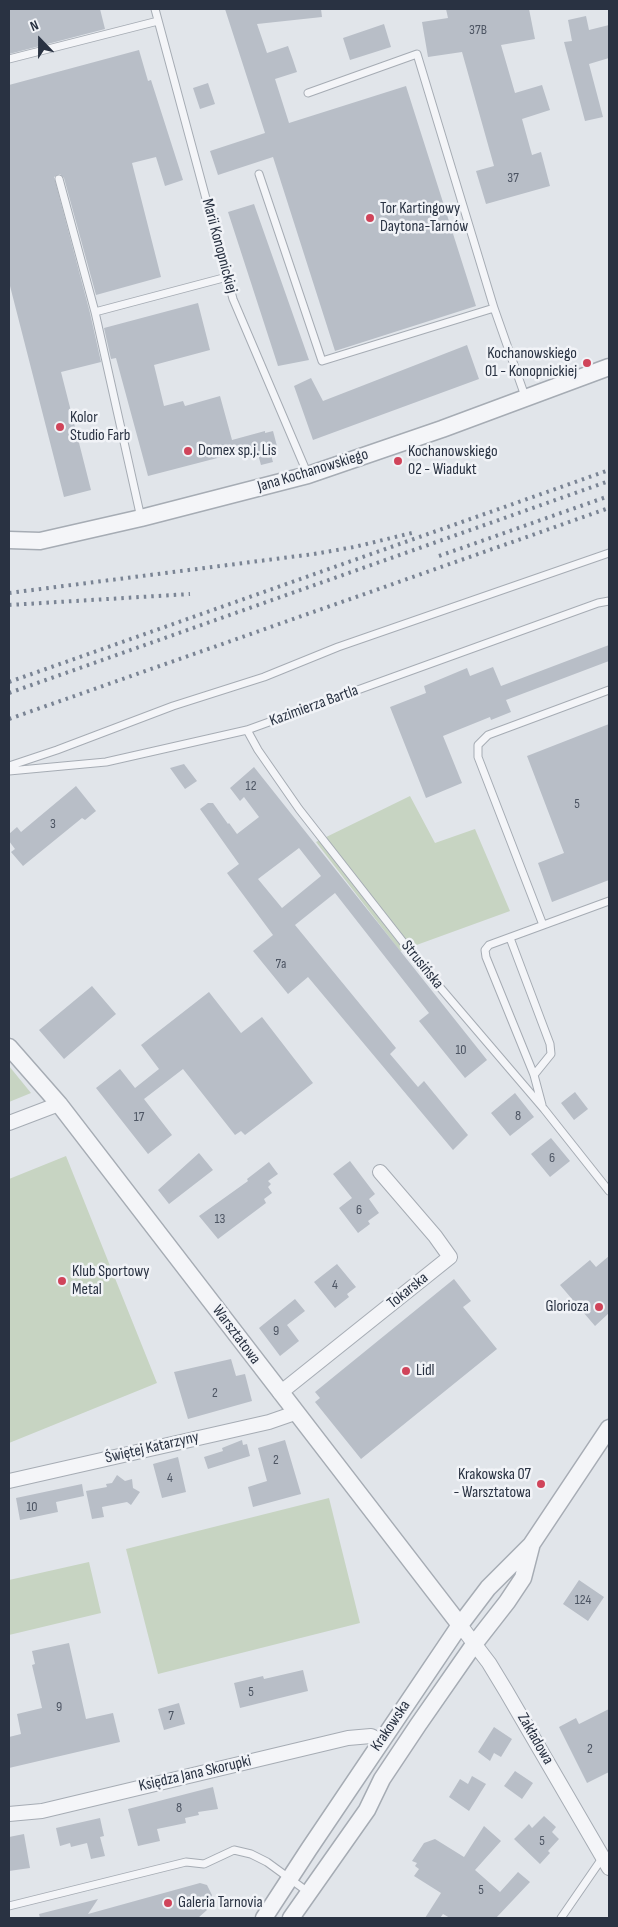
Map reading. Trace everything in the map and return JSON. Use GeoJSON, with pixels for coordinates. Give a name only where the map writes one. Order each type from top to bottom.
{"type":"FeatureCollection","features":[{"type":"Feature","properties":{"kind":"street","name":"Jana Kochanowskiego"},"geometry":{"type":"LineString","coordinates":[[9,540],[40,541],[141,518],[308,475],[526,399],[609,367]]}},
{"type":"Feature","properties":{"kind":"street","name":"Warsztatowa"},"geometry":{"type":"LineString","coordinates":[[9,1047],[59,1104],[460,1625]]}},
{"type":"Feature","properties":{"kind":"street"},"geometry":{"type":"LineString","coordinates":[[9,1123],[59,1104]]}},
{"type":"Feature","properties":{"kind":"street","name":"Tokarska"},"geometry":{"type":"LineString","coordinates":[[280,1393],[450,1257],[435,1236],[380,1172]]}},
{"type":"Feature","properties":{"kind":"street","name":"Świętej Katarzyny"},"geometry":{"type":"LineString","coordinates":[[9,1481],[269,1422],[296,1413]]}},
{"type":"Feature","properties":{"kind":"street","name":"Krakowska"},"geometry":{"type":"LineString","coordinates":[[264,1918],[460,1625],[488,1588],[531,1545],[609,1428]]}},
{"type":"Feature","properties":{"kind":"street","name":"Krakowska"},"geometry":{"type":"LineString","coordinates":[[291,1918],[367,1810],[382,1779],[475,1643],[507,1602],[522,1578],[531,1545]]}},
{"type":"Feature","properties":{"kind":"street","name":"Zakładowa"},"geometry":{"type":"LineString","coordinates":[[460,1625],[475,1643],[506,1691],[606,1863]]}},
{"type":"Feature","properties":{"kind":"street","name":"Księdza Jana Skorupki"},"geometry":{"type":"LineString","coordinates":[[9,1814],[42,1811],[348,1738],[371,1736],[381,1741]]}},
{"type":"Feature","properties":{"kind":"lane","name":"Marii Konopnickiej"},"geometry":{"type":"LineString","coordinates":[[155,9],[233,300],[308,475]]}},
{"type":"Feature","properties":{"kind":"lane"},"geometry":{"type":"LineString","coordinates":[[9,59],[158,21]]}},
{"type":"Feature","properties":{"kind":"lane"},"geometry":{"type":"LineString","coordinates":[[308,93],[417,54],[494,308],[526,399]]}},
{"type":"Feature","properties":{"kind":"lane"},"geometry":{"type":"LineString","coordinates":[[259,174],[322,361],[494,308]]}},
{"type":"Feature","properties":{"kind":"lane"},"geometry":{"type":"LineString","coordinates":[[59,178],[95,312],[141,518]]}},
{"type":"Feature","properties":{"kind":"lane"},"geometry":{"type":"LineString","coordinates":[[95,312],[227,277]]}},
{"type":"Feature","properties":{"kind":"lane"},"geometry":{"type":"LineString","coordinates":[[9,766],[173,706],[264,677],[338,648],[609,553]]}},
{"type":"Feature","properties":{"kind":"lane","name":"Kazimierza Bartla"},"geometry":{"type":"LineString","coordinates":[[9,771],[106,762],[247,730],[609,601]]}},
{"type":"Feature","properties":{"kind":"lane"},"geometry":{"type":"LineString","coordinates":[[543,925],[478,757],[478,745],[488,735],[609,690]]}},
{"type":"Feature","properties":{"kind":"lane","name":"Strusińska"},"geometry":{"type":"LineString","coordinates":[[247,730],[258,750],[299,809],[421,965],[544,1108],[609,1191]]}},
{"type":"Feature","properties":{"kind":"lane"},"geometry":{"type":"LineString","coordinates":[[544,1108],[534,1076],[486,957],[485,950],[489,946],[609,901]]}},
{"type":"Feature","properties":{"kind":"lane"},"geometry":{"type":"LineString","coordinates":[[510,938],[550,1044],[551,1054],[534,1076]]}},
{"type":"Feature","properties":{"kind":"lane"},"geometry":{"type":"LineString","coordinates":[[9,1906],[186,1862],[204,1864],[234,1850],[259,1858],[308,1892]]}},
{"type":"Feature","properties":{"kind":"lane","name":"Zakładowa"},"geometry":{"type":"LineString","coordinates":[[561,1918],[606,1863]]}},
{"type":"Feature","properties":{"kind":"green space"},"geometry":{"type":"Polygon","coordinates":[[[410,796],[435,843],[475,829],[510,911],[400,951],[316,842],[410,796]]]}},
{"type":"Feature","properties":{"kind":"green space"},"geometry":{"type":"Polygon","coordinates":[[[9,1066],[31,1093],[9,1102],[9,1066]]]}},
{"type":"Feature","properties":{"kind":"green space","name":"Klub Sportowy Metal"},"geometry":{"type":"Polygon","coordinates":[[[66,1156],[157,1383],[9,1443],[9,1179],[66,1156]]]}},
{"type":"Feature","properties":{"kind":"green space"},"geometry":{"type":"Polygon","coordinates":[[[329,1498],[360,1623],[158,1674],[126,1549],[329,1498]]]}},
{"type":"Feature","properties":{"kind":"green space"},"geometry":{"type":"Polygon","coordinates":[[[89,1562],[101,1613],[9,1635],[9,1580],[89,1562]]]}},
{"type":"Feature","properties":{"kind":"building"},"geometry":{"type":"Polygon","coordinates":[[[9,9],[100,9],[105,29],[9,54],[9,9]]]}},
{"type":"Feature","properties":{"kind":"building","name":"Tor Kartingowy Daytona-Tarnów"},"geometry":{"type":"Polygon","coordinates":[[[225,9],[321,9],[322,17],[257,24],[267,53],[288,46],[297,72],[275,79],[289,123],[406,86],[476,306],[335,351],[273,157],[218,175],[210,151],[265,133],[225,9]]]}},
{"type":"Feature","properties":{"kind":"building"},"geometry":{"type":"Polygon","coordinates":[[[446,9],[529,9],[535,39],[501,45],[515,93],[542,85],[550,110],[522,119],[532,155],[541,152],[550,186],[486,204],[476,171],[494,166],[462,52],[428,57],[422,22],[448,18],[446,9]]]}},
{"type":"Feature","properties":{"kind":"building"},"geometry":{"type":"Polygon","coordinates":[[[586,16],[589,30],[609,25],[609,58],[589,64],[603,117],[585,121],[564,42],[572,41],[568,20],[586,16]]]}},
{"type":"Feature","properties":{"kind":"building"},"geometry":{"type":"Polygon","coordinates":[[[384,24],[391,47],[350,60],[343,38],[384,24]]]}},
{"type":"Feature","properties":{"kind":"building"},"geometry":{"type":"Polygon","coordinates":[[[139,50],[148,81],[151,80],[183,180],[165,186],[156,157],[132,163],[161,277],[96,295],[64,178],[60,174],[54,177],[101,362],[61,372],[91,490],[64,497],[9,282],[9,85],[139,50]]]}},
{"type":"Feature","properties":{"kind":"building"},"geometry":{"type":"Polygon","coordinates":[[[208,83],[215,104],[200,109],[193,88],[208,83]]]}},
{"type":"Feature","properties":{"kind":"building"},"geometry":{"type":"Polygon","coordinates":[[[254,204],[309,360],[278,366],[228,212],[254,204]]]}},
{"type":"Feature","properties":{"kind":"building"},"geometry":{"type":"Polygon","coordinates":[[[198,303],[210,350],[154,365],[164,406],[183,401],[185,406],[220,396],[232,440],[265,431],[265,433],[273,431],[278,450],[270,452],[273,462],[261,465],[258,454],[254,455],[252,449],[148,476],[116,358],[111,359],[104,328],[198,303]]]}},
{"type":"Feature","properties":{"kind":"building"},"geometry":{"type":"Polygon","coordinates":[[[467,345],[479,379],[313,440],[294,386],[311,378],[323,401],[467,345]]]}},
{"type":"Feature","properties":{"kind":"building"},"geometry":{"type":"Polygon","coordinates":[[[609,645],[609,661],[506,700],[511,712],[491,720],[490,717],[443,736],[462,783],[426,798],[390,707],[426,693],[424,686],[467,668],[470,676],[493,667],[501,686],[609,645]]]}},
{"type":"Feature","properties":{"kind":"building"},"geometry":{"type":"Polygon","coordinates":[[[609,724],[609,880],[552,902],[538,863],[564,853],[527,756],[609,724]]]}},
{"type":"Feature","properties":{"kind":"building"},"geometry":{"type":"Polygon","coordinates":[[[184,764],[197,781],[185,789],[170,768],[184,764]]]}},
{"type":"Feature","properties":{"kind":"building"},"geometry":{"type":"Polygon","coordinates":[[[254,767],[487,1060],[465,1078],[419,1021],[429,1013],[335,893],[295,925],[396,1048],[390,1054],[418,1087],[424,1081],[468,1135],[453,1150],[308,977],[288,994],[253,951],[273,935],[227,873],[239,864],[200,809],[208,803],[213,803],[237,834],[259,817],[244,797],[240,801],[230,788],[254,767]],[[299,848],[258,879],[282,908],[321,876],[299,848]]]}},
{"type":"Feature","properties":{"kind":"building"},"geometry":{"type":"Polygon","coordinates":[[[76,786],[96,811],[85,820],[82,818],[23,866],[11,852],[15,849],[9,841],[9,834],[17,827],[21,832],[76,786]]]}},
{"type":"Feature","properties":{"kind":"building"},"geometry":{"type":"Polygon","coordinates":[[[92,986],[116,1014],[64,1059],[39,1030],[92,986]]]}},
{"type":"Feature","properties":{"kind":"building"},"geometry":{"type":"Polygon","coordinates":[[[209,992],[241,1033],[262,1017],[313,1083],[245,1135],[241,1131],[235,1135],[183,1069],[144,1099],[172,1135],[148,1154],[96,1088],[120,1069],[135,1088],[159,1069],[141,1045],[209,992]]]}},
{"type":"Feature","properties":{"kind":"building"},"geometry":{"type":"Polygon","coordinates":[[[575,1092],[588,1109],[574,1120],[561,1103],[575,1092]]]}},
{"type":"Feature","properties":{"kind":"building"},"geometry":{"type":"Polygon","coordinates":[[[515,1093],[534,1117],[510,1136],[491,1113],[515,1093]]]}},
{"type":"Feature","properties":{"kind":"building"},"geometry":{"type":"Polygon","coordinates":[[[551,1138],[570,1161],[550,1177],[531,1154],[551,1138]]]}},
{"type":"Feature","properties":{"kind":"building"},"geometry":{"type":"Polygon","coordinates":[[[199,1153],[213,1170],[169,1204],[158,1190],[199,1153]]]}},
{"type":"Feature","properties":{"kind":"building"},"geometry":{"type":"Polygon","coordinates":[[[350,1161],[375,1194],[369,1199],[379,1213],[368,1221],[370,1224],[358,1233],[339,1208],[352,1198],[333,1174],[350,1161]]]}},
{"type":"Feature","properties":{"kind":"building"},"geometry":{"type":"Polygon","coordinates":[[[269,1162],[278,1174],[268,1181],[271,1184],[268,1187],[272,1193],[264,1199],[266,1203],[218,1239],[199,1216],[248,1181],[247,1179],[269,1162]]]}},
{"type":"Feature","properties":{"kind":"building"},"geometry":{"type":"Polygon","coordinates":[[[609,1256],[609,1313],[595,1326],[560,1285],[590,1260],[596,1267],[609,1256]]]}},
{"type":"Feature","properties":{"kind":"building"},"geometry":{"type":"Polygon","coordinates":[[[337,1264],[356,1287],[347,1294],[349,1297],[335,1308],[314,1282],[337,1264]]]}},
{"type":"Feature","properties":{"kind":"building","name":"Lidl"},"geometry":{"type":"Polygon","coordinates":[[[454,1279],[471,1301],[463,1307],[497,1349],[361,1459],[315,1402],[320,1398],[315,1392],[454,1279]]]}},
{"type":"Feature","properties":{"kind":"building"},"geometry":{"type":"Polygon","coordinates":[[[295,1299],[305,1311],[287,1325],[299,1341],[280,1356],[259,1328],[295,1299]]]}},
{"type":"Feature","properties":{"kind":"building"},"geometry":{"type":"Polygon","coordinates":[[[231,1359],[236,1376],[245,1374],[252,1401],[188,1419],[174,1372],[231,1359]]]}},
{"type":"Feature","properties":{"kind":"building"},"geometry":{"type":"Polygon","coordinates":[[[242,1440],[243,1445],[247,1444],[250,1456],[208,1469],[204,1457],[223,1451],[222,1448],[242,1440]]]}},
{"type":"Feature","properties":{"kind":"building"},"geometry":{"type":"Polygon","coordinates":[[[285,1440],[301,1494],[253,1507],[248,1487],[267,1481],[258,1448],[285,1440]]]}},
{"type":"Feature","properties":{"kind":"building"},"geometry":{"type":"Polygon","coordinates":[[[178,1457],[186,1492],[162,1498],[153,1464],[178,1457]]]}},
{"type":"Feature","properties":{"kind":"building"},"geometry":{"type":"Polygon","coordinates":[[[117,1475],[125,1481],[132,1479],[133,1488],[140,1492],[131,1505],[127,1502],[102,1507],[104,1517],[92,1519],[86,1491],[107,1487],[106,1484],[112,1483],[117,1475]]]}},
{"type":"Feature","properties":{"kind":"building"},"geometry":{"type":"Polygon","coordinates":[[[82,1484],[84,1496],[56,1502],[58,1512],[20,1520],[16,1498],[82,1484]]]}},
{"type":"Feature","properties":{"kind":"building"},"geometry":{"type":"Polygon","coordinates":[[[579,1580],[604,1597],[588,1621],[563,1604],[579,1580]]]}},
{"type":"Feature","properties":{"kind":"building"},"geometry":{"type":"Polygon","coordinates":[[[69,1643],[86,1719],[113,1713],[120,1742],[9,1768],[9,1737],[21,1734],[17,1714],[42,1708],[32,1665],[35,1664],[32,1651],[69,1643]]]}},
{"type":"Feature","properties":{"kind":"building"},"geometry":{"type":"Polygon","coordinates":[[[303,1670],[308,1691],[240,1708],[234,1683],[263,1676],[264,1679],[303,1670]]]}},
{"type":"Feature","properties":{"kind":"building"},"geometry":{"type":"Polygon","coordinates":[[[179,1703],[185,1724],[164,1730],[158,1709],[179,1703]]]}},
{"type":"Feature","properties":{"kind":"building"},"geometry":{"type":"Polygon","coordinates":[[[609,1709],[609,1772],[587,1783],[559,1727],[576,1718],[579,1724],[609,1709]]]}},
{"type":"Feature","properties":{"kind":"building"},"geometry":{"type":"Polygon","coordinates":[[[494,1727],[512,1739],[501,1757],[494,1753],[490,1761],[478,1752],[494,1727]]]}},
{"type":"Feature","properties":{"kind":"building"},"geometry":{"type":"Polygon","coordinates":[[[515,1771],[533,1783],[522,1799],[504,1786],[515,1771]]]}},
{"type":"Feature","properties":{"kind":"building"},"geometry":{"type":"Polygon","coordinates":[[[472,1776],[486,1784],[469,1811],[449,1797],[460,1779],[468,1784],[472,1776]]]}},
{"type":"Feature","properties":{"kind":"building"},"geometry":{"type":"Polygon","coordinates":[[[213,1787],[218,1809],[198,1812],[199,1815],[185,1818],[186,1823],[157,1829],[160,1841],[138,1846],[128,1809],[213,1787]]]}},
{"type":"Feature","properties":{"kind":"building"},"geometry":{"type":"Polygon","coordinates":[[[544,1816],[556,1827],[552,1832],[559,1839],[540,1864],[514,1839],[529,1824],[532,1828],[544,1816]]]}},
{"type":"Feature","properties":{"kind":"building"},"geometry":{"type":"Polygon","coordinates":[[[100,1818],[104,1836],[100,1837],[105,1856],[91,1859],[87,1843],[71,1847],[70,1843],[60,1846],[56,1828],[100,1818]]]}},
{"type":"Feature","properties":{"kind":"building"},"geometry":{"type":"Polygon","coordinates":[[[484,1826],[501,1841],[475,1870],[500,1892],[518,1872],[530,1882],[496,1918],[450,1918],[443,1914],[440,1918],[425,1918],[441,1893],[414,1876],[419,1869],[415,1866],[417,1863],[412,1861],[424,1843],[435,1839],[464,1857],[484,1826]]]}},
{"type":"Feature","properties":{"kind":"building"},"geometry":{"type":"Polygon","coordinates":[[[24,1834],[30,1868],[9,1871],[9,1837],[24,1834]]]}},
{"type":"Feature","properties":{"kind":"building","name":"Galeria Tarnovia"},"geometry":{"type":"Polygon","coordinates":[[[200,1883],[207,1885],[212,1895],[207,1910],[198,1918],[40,1918],[39,1914],[98,1899],[88,1914],[200,1883]]]}},
{"type":"Feature","properties":{"kind":"railway"},"geometry":{"type":"LineString","coordinates":[[9,682],[609,470]]}},
{"type":"Feature","properties":{"kind":"railway"},"geometry":{"type":"LineString","coordinates":[[9,693],[609,481]]}},
{"type":"Feature","properties":{"kind":"railway"},"geometry":{"type":"LineString","coordinates":[[439,556],[609,496]]}},
{"type":"Feature","properties":{"kind":"railway"},"geometry":{"type":"LineString","coordinates":[[9,719],[609,508]]}},
{"type":"Feature","properties":{"kind":"railway"},"geometry":{"type":"LineString","coordinates":[[9,593],[314,554],[354,547],[416,532]]}},
{"type":"Feature","properties":{"kind":"railway"},"geometry":{"type":"LineString","coordinates":[[9,605],[190,594]]}},
{"type":"Feature","properties":{"kind":"place","name":"Tor Kartingowy Daytona-Tarnów"},"geometry":{"type":"Point","coordinates":[370,218]}},
{"type":"Feature","properties":{"kind":"place","name":"Kochanowskiego 01 - Konopnickiej"},"geometry":{"type":"Point","coordinates":[587,363]}},
{"type":"Feature","properties":{"kind":"place","name":"Kolor Studio Farb"},"geometry":{"type":"Point","coordinates":[60,427]}},
{"type":"Feature","properties":{"kind":"place","name":"Domex sp.j. Lis"},"geometry":{"type":"Point","coordinates":[188,451]}},
{"type":"Feature","properties":{"kind":"place","name":"Kochanowskiego 02 - Wiadukt"},"geometry":{"type":"Point","coordinates":[398,461]}},
{"type":"Feature","properties":{"kind":"place","name":"Klub Sportowy Metal"},"geometry":{"type":"Point","coordinates":[62,1281]}},
{"type":"Feature","properties":{"kind":"place","name":"Glorioza"},"geometry":{"type":"Point","coordinates":[599,1307]}},
{"type":"Feature","properties":{"kind":"place","name":"Lidl"},"geometry":{"type":"Point","coordinates":[406,1371]}},
{"type":"Feature","properties":{"kind":"place","name":"Krakowska 07 - Warsztatowa"},"geometry":{"type":"Point","coordinates":[541,1484]}},
{"type":"Feature","properties":{"kind":"place","name":"Galeria Tarnovia"},"geometry":{"type":"Point","coordinates":[168,1903]}}]}
